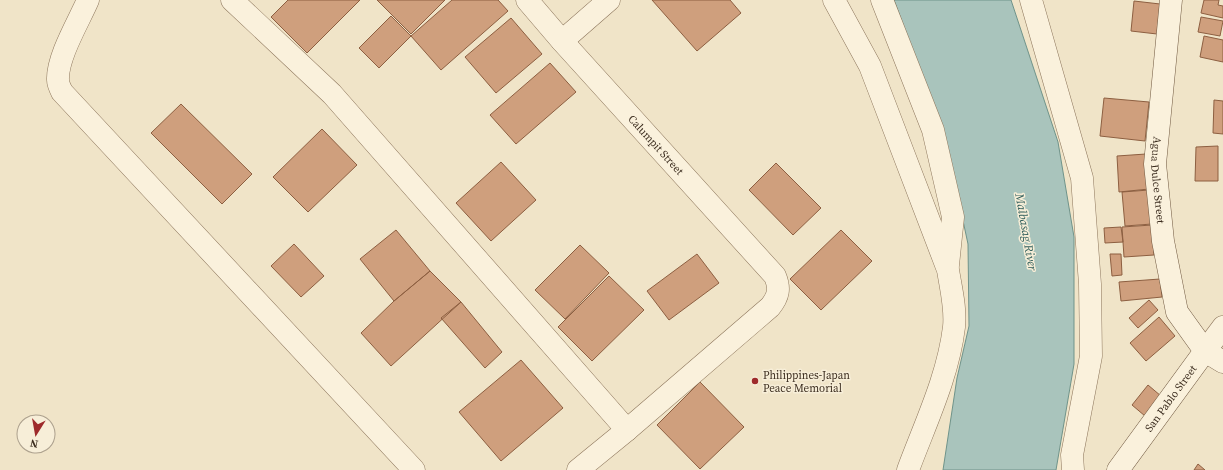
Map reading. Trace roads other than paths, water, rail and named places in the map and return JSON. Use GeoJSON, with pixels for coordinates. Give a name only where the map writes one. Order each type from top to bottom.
{"type":"FeatureCollection","features":[{"type":"Feature","properties":{"kind":"street"},"geometry":{"type":"LineString","coordinates":[[88,0],[62,56],[58,81],[62,92],[414,470]]}},
{"type":"Feature","properties":{"kind":"street"},"geometry":{"type":"LineString","coordinates":[[232,0],[332,94],[626,430],[578,470]]}},
{"type":"Feature","properties":{"kind":"street","name":"Calumpit Street"},"geometry":{"type":"LineString","coordinates":[[527,0],[562,41],[775,276],[778,284],[776,300],[770,307],[626,430]]}},
{"type":"Feature","properties":{"kind":"street"},"geometry":{"type":"LineString","coordinates":[[562,41],[609,0]]}},
{"type":"Feature","properties":{"kind":"street"},"geometry":{"type":"LineString","coordinates":[[834,0],[870,66],[948,270],[954,300],[954,327],[946,367],[908,470]]}},
{"type":"Feature","properties":{"kind":"street"},"geometry":{"type":"LineString","coordinates":[[882,0],[933,130],[953,217],[948,270]]}},
{"type":"Feature","properties":{"kind":"street"},"geometry":{"type":"LineString","coordinates":[[1031,0],[1082,178],[1090,284],[1091,356],[1072,455],[1073,470]]}},
{"type":"Feature","properties":{"kind":"street","name":"Agua Dulce Street"},"geometry":{"type":"LineString","coordinates":[[1171,0],[1155,164],[1162,241],[1177,312],[1214,356]]}},
{"type":"Feature","properties":{"kind":"street","name":"San Pablo Street"},"geometry":{"type":"LineString","coordinates":[[1118,470],[1214,356],[1223,327]]}},
{"type":"Feature","properties":{"kind":"water","name":"Malbasag River"},"geometry":{"type":"Polygon","coordinates":[[[894,0],[1011,0],[1058,142],[1074,237],[1074,364],[1056,470],[943,470],[957,378],[969,326],[968,244],[946,141],[894,0]]]}},
{"type":"Feature","properties":{"kind":"place","name":"Philippines-Japan Peace Memorial"},"geometry":{"type":"Point","coordinates":[755,381]}}]}
